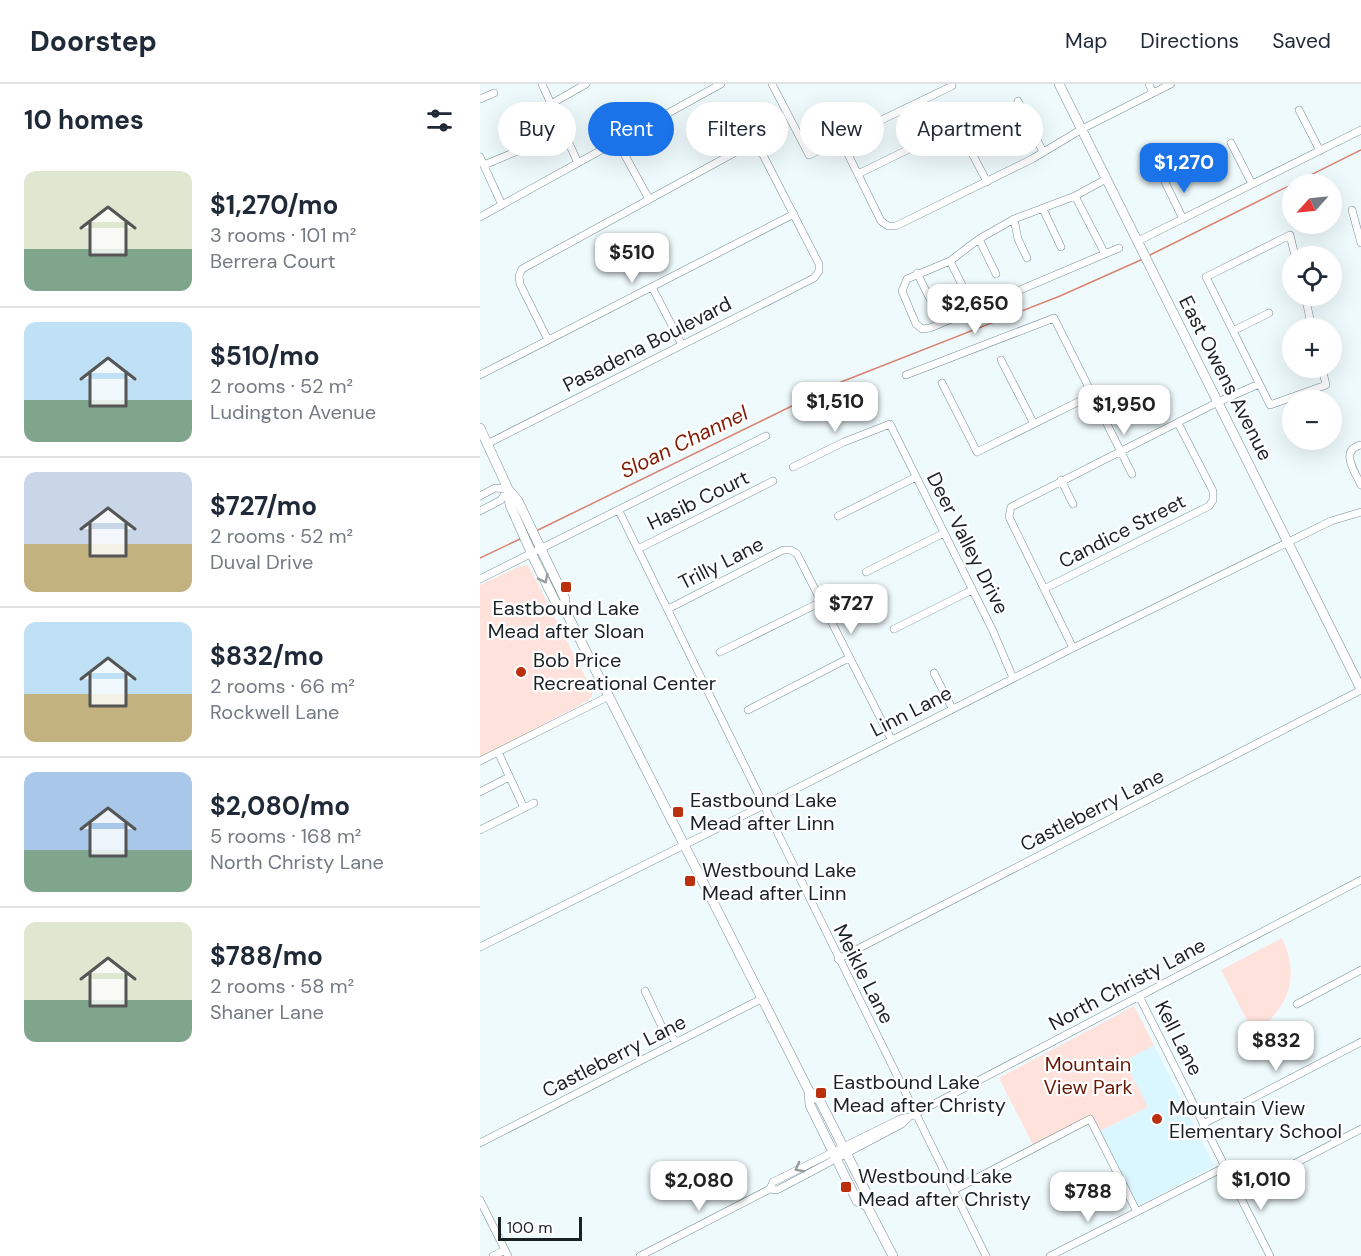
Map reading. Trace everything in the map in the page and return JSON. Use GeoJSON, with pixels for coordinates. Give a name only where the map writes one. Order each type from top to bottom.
{"type":"FeatureCollection","features":[{"type":"Feature","properties":{"kind":"main road","name":"East Owens Avenue"},"geometry":{"type":"LineString","coordinates":[[1059,84],[1361,690]]}},
{"type":"Feature","properties":{"kind":"main road"},"geometry":{"type":"LineString","coordinates":[[480,428],[508,489],[510,505],[524,524],[534,548],[565,599],[564,608],[809,1091],[820,1101],[868,1196],[867,1206],[893,1256]]}},
{"type":"Feature","properties":{"kind":"main road"},"geometry":{"type":"LineString","coordinates":[[809,1091],[810,1105],[857,1202],[867,1206]]}},
{"type":"Feature","properties":{"kind":"street"},"geometry":{"type":"LineString","coordinates":[[542,84],[550,102]]}},
{"type":"Feature","properties":{"kind":"street"},"geometry":{"type":"LineString","coordinates":[[554,102],[586,84]]}},
{"type":"Feature","properties":{"kind":"street"},"geometry":{"type":"LineString","coordinates":[[674,110],[721,84]]}},
{"type":"Feature","properties":{"kind":"street"},"geometry":{"type":"LineString","coordinates":[[772,84],[800,140]]}},
{"type":"Feature","properties":{"kind":"street"},"geometry":{"type":"LineString","coordinates":[[1149,84],[1153,93]]}},
{"type":"Feature","properties":{"kind":"street"},"geometry":{"type":"LineString","coordinates":[[1043,152],[1082,129],[1171,84]]}},
{"type":"Feature","properties":{"kind":"street"},"geometry":{"type":"LineString","coordinates":[[884,119],[952,86]]}},
{"type":"Feature","properties":{"kind":"street"},"geometry":{"type":"LineString","coordinates":[[480,99],[494,93]]}},
{"type":"Feature","properties":{"kind":"street"},"geometry":{"type":"LineString","coordinates":[[1299,110],[1320,151]]}},
{"type":"Feature","properties":{"kind":"street"},"geometry":{"type":"LineString","coordinates":[[858,174],[950,129],[958,130],[963,136],[987,182]]}},
{"type":"Feature","properties":{"kind":"street"},"geometry":{"type":"LineString","coordinates":[[1138,241],[1361,130]]}},
{"type":"Feature","properties":{"kind":"street"},"geometry":{"type":"LineString","coordinates":[[1231,143],[1252,184]]}},
{"type":"Feature","properties":{"kind":"street"},"geometry":{"type":"LineString","coordinates":[[480,375],[794,214],[761,151],[753,146],[745,147],[522,269],[519,276],[520,284],[548,340]]}},
{"type":"Feature","properties":{"kind":"street"},"geometry":{"type":"LineString","coordinates":[[484,165],[506,156]]}},
{"type":"Feature","properties":{"kind":"street"},"geometry":{"type":"LineString","coordinates":[[575,156],[578,163]]}},
{"type":"Feature","properties":{"kind":"street"},"geometry":{"type":"LineString","coordinates":[[480,217],[590,156]]}},
{"type":"Feature","properties":{"kind":"street"},"geometry":{"type":"LineString","coordinates":[[625,156],[649,200]]}},
{"type":"Feature","properties":{"kind":"street"},"geometry":{"type":"LineString","coordinates":[[850,156],[881,221],[888,226],[896,226],[1036,156]]}},
{"type":"Feature","properties":{"kind":"street"},"geometry":{"type":"LineString","coordinates":[[480,157],[502,205]]}},
{"type":"Feature","properties":{"kind":"street"},"geometry":{"type":"LineString","coordinates":[[1106,179],[1075,196],[1014,219],[979,239],[950,261],[907,279],[902,291],[919,327],[930,328],[1119,248]]}},
{"type":"Feature","properties":{"kind":"street"},"geometry":{"type":"LineString","coordinates":[[1164,180],[1183,219]]}},
{"type":"Feature","properties":{"kind":"street"},"geometry":{"type":"LineString","coordinates":[[1075,196],[1105,254]]}},
{"type":"Feature","properties":{"kind":"street"},"geometry":{"type":"LineString","coordinates":[[1043,209],[1061,247]]}},
{"type":"Feature","properties":{"kind":"street"},"geometry":{"type":"LineString","coordinates":[[1352,210],[1361,243]]}},
{"type":"Feature","properties":{"kind":"street","name":"Pasadena Boulevard"},"geometry":{"type":"LineString","coordinates":[[487,444],[814,278],[819,271],[819,264],[794,214]]}},
{"type":"Feature","properties":{"kind":"street"},"geometry":{"type":"LineString","coordinates":[[1014,219],[1018,239],[1027,258]]}},
{"type":"Feature","properties":{"kind":"street"},"geometry":{"type":"LineString","coordinates":[[1293,246],[1290,235],[1206,278],[1270,405],[1326,385],[1324,378]]}},
{"type":"Feature","properties":{"kind":"street"},"geometry":{"type":"LineString","coordinates":[[979,239],[996,274]]}},
{"type":"Feature","properties":{"kind":"street"},"geometry":{"type":"LineString","coordinates":[[950,261],[962,285]]}},
{"type":"Feature","properties":{"kind":"street"},"geometry":{"type":"LineString","coordinates":[[917,273],[930,299]]}},
{"type":"Feature","properties":{"kind":"street"},"geometry":{"type":"LineString","coordinates":[[652,287],[682,345]]}},
{"type":"Feature","properties":{"kind":"street"},"geometry":{"type":"LineString","coordinates":[[1233,331],[1269,313]]}},
{"type":"Feature","properties":{"kind":"street"},"geometry":{"type":"LineString","coordinates":[[906,375],[1054,318],[1132,474]]}},
{"type":"Feature","properties":{"kind":"street"},"geometry":{"type":"LineString","coordinates":[[1001,360],[1034,424]]}},
{"type":"Feature","properties":{"kind":"street"},"geometry":{"type":"LineString","coordinates":[[942,383],[977,452],[1092,395]]}},
{"type":"Feature","properties":{"kind":"street"},"geometry":{"type":"LineString","coordinates":[[1073,648],[1009,517],[1014,503],[1259,384]]}},
{"type":"Feature","properties":{"kind":"street","name":"Candice Street"},"geometry":{"type":"LineString","coordinates":[[1044,589],[1209,506],[1213,500],[1213,491],[1178,423]]}},
{"type":"Feature","properties":{"kind":"street","name":"Deer Valley Drive"},"geometry":{"type":"LineString","coordinates":[[793,467],[844,442],[890,424],[1013,678]]}},
{"type":"Feature","properties":{"kind":"street"},"geometry":{"type":"LineString","coordinates":[[480,579],[534,548],[619,511],[766,436]]}},
{"type":"Feature","properties":{"kind":"street"},"geometry":{"type":"LineString","coordinates":[[1361,445],[1352,448],[1349,461],[1361,485]]}},
{"type":"Feature","properties":{"kind":"street"},"geometry":{"type":"LineString","coordinates":[[838,516],[916,477]]}},
{"type":"Feature","properties":{"kind":"street"},"geometry":{"type":"LineString","coordinates":[[1061,480],[1073,504]]}},
{"type":"Feature","properties":{"kind":"street","name":"Hasib Court"},"geometry":{"type":"LineString","coordinates":[[638,549],[773,482]]}},
{"type":"Feature","properties":{"kind":"street"},"geometry":{"type":"LineString","coordinates":[[480,496],[495,488],[508,489],[501,500],[480,511]]}},
{"type":"Feature","properties":{"kind":"street","name":"Meikle Lane"},"geometry":{"type":"LineString","coordinates":[[619,511],[764,805],[912,1115],[954,1190],[986,1256]]}},
{"type":"Feature","properties":{"kind":"street","name":"Linn Lane"},"geometry":{"type":"LineString","coordinates":[[480,947],[1073,648],[1332,521],[1361,512]]}},
{"type":"Feature","properties":{"kind":"street"},"geometry":{"type":"LineString","coordinates":[[866,572],[944,533]]}},
{"type":"Feature","properties":{"kind":"street","name":"Trilly Lane"},"geometry":{"type":"LineString","coordinates":[[668,609],[783,550],[791,550],[797,555],[821,602]]}},
{"type":"Feature","properties":{"kind":"street"},"geometry":{"type":"LineString","coordinates":[[894,629],[972,590]]}},
{"type":"Feature","properties":{"kind":"street"},"geometry":{"type":"LineString","coordinates":[[720,652],[821,602],[891,739]]}},
{"type":"Feature","properties":{"kind":"street"},"geometry":{"type":"LineString","coordinates":[[748,710],[849,658]]}},
{"type":"Feature","properties":{"kind":"street"},"geometry":{"type":"LineString","coordinates":[[934,672],[952,708]]}},
{"type":"Feature","properties":{"kind":"street","name":"Castleberry Lane"},"geometry":{"type":"LineString","coordinates":[[838,959],[1361,690]]}},
{"type":"Feature","properties":{"kind":"street"},"geometry":{"type":"LineString","coordinates":[[480,761],[609,696]]}},
{"type":"Feature","properties":{"kind":"street"},"geometry":{"type":"LineString","coordinates":[[498,752],[524,808]]}},
{"type":"Feature","properties":{"kind":"street"},"geometry":{"type":"LineString","coordinates":[[480,792],[509,777]]}},
{"type":"Feature","properties":{"kind":"street"},"geometry":{"type":"LineString","coordinates":[[480,830],[534,803]]}},
{"type":"Feature","properties":{"kind":"street","name":"North Christy Lane"},"geometry":{"type":"LineString","coordinates":[[640,1256],[770,1189],[773,1182],[844,1150],[1361,880]]}},
{"type":"Feature","properties":{"kind":"street"},"geometry":{"type":"LineString","coordinates":[[1296,1004],[1361,970]]}},
{"type":"Feature","properties":{"kind":"street"},"geometry":{"type":"LineString","coordinates":[[645,991],[662,1027],[676,1042]]}},
{"type":"Feature","properties":{"kind":"street","name":"Kell Lane"},"geometry":{"type":"LineString","coordinates":[[1139,996],[1270,1256]]}},
{"type":"Feature","properties":{"kind":"street","name":"Castleberry Lane"},"geometry":{"type":"LineString","coordinates":[[480,1143],[763,998]]}},
{"type":"Feature","properties":{"kind":"street"},"geometry":{"type":"LineString","coordinates":[[1203,1124],[1361,1042]]}},
{"type":"Feature","properties":{"kind":"street"},"geometry":{"type":"LineString","coordinates":[[954,1190],[1090,1119],[1137,1212]]}},
{"type":"Feature","properties":{"kind":"street"},"geometry":{"type":"LineString","coordinates":[[1238,1193],[1361,1129]]}},
{"type":"Feature","properties":{"kind":"street"},"geometry":{"type":"LineString","coordinates":[[1050,1256],[1225,1167]]}},
{"type":"Feature","properties":{"kind":"street"},"geometry":{"type":"LineString","coordinates":[[480,1200],[507,1253],[493,1256]]}},
{"type":"Feature","properties":{"kind":"shaded area","name":"Mountain View Elementary School"},"geometry":{"type":"Polygon","coordinates":[[[1154,1045],[1214,1166],[1137,1206],[1100,1131],[1148,1107],[1124,1061],[1154,1045]]]}},
{"type":"Feature","properties":{"kind":"green space"},"geometry":{"type":"Polygon","coordinates":[[[528,565],[592,690],[592,696],[587,701],[480,758],[480,585],[528,565]]]}},
{"type":"Feature","properties":{"kind":"green space"},"geometry":{"type":"Polygon","coordinates":[[[1282,938],[1290,967],[1288,992],[1275,1014],[1254,1034],[1221,970],[1282,938]]]}},
{"type":"Feature","properties":{"kind":"green space","name":"Mountain View Park"},"geometry":{"type":"Polygon","coordinates":[[[1134,1006],[1154,1045],[1124,1061],[1148,1107],[1100,1131],[1092,1115],[1033,1145],[999,1078],[1134,1006]]]}},
{"type":"Feature","properties":{"kind":"waterway","name":"Sloan Channel"},"geometry":{"type":"LineString","coordinates":[[1150,255],[1361,150]]}},
{"type":"Feature","properties":{"kind":"waterway","name":"Sloan Channel"},"geometry":{"type":"LineString","coordinates":[[538,530],[841,382],[1060,296],[1143,259]]}},
{"type":"Feature","properties":{"kind":"waterway","name":"Sloan Channel"},"geometry":{"type":"LineString","coordinates":[[480,558],[520,539]]}},
{"type":"Feature","properties":{"kind":"place","name":"Eastbound Lake Mead after Sloan"},"geometry":{"type":"Point","coordinates":[566,587]}},
{"type":"Feature","properties":{"kind":"place","name":"Bob Price Recreational Center"},"geometry":{"type":"Point","coordinates":[521,672]}},
{"type":"Feature","properties":{"kind":"place","name":"Eastbound Lake Mead after Linn"},"geometry":{"type":"Point","coordinates":[678,812]}},
{"type":"Feature","properties":{"kind":"place","name":"Westbound Lake Mead after Linn"},"geometry":{"type":"Point","coordinates":[690,881]}},
{"type":"Feature","properties":{"kind":"place","name":"Eastbound Lake Mead after Christy"},"geometry":{"type":"Point","coordinates":[821,1093]}},
{"type":"Feature","properties":{"kind":"place","name":"Mountain View Elementary School"},"geometry":{"type":"Point","coordinates":[1157,1119]}},
{"type":"Feature","properties":{"kind":"place","name":"Westbound Lake Mead after Christy"},"geometry":{"type":"Point","coordinates":[846,1187]}}]}
